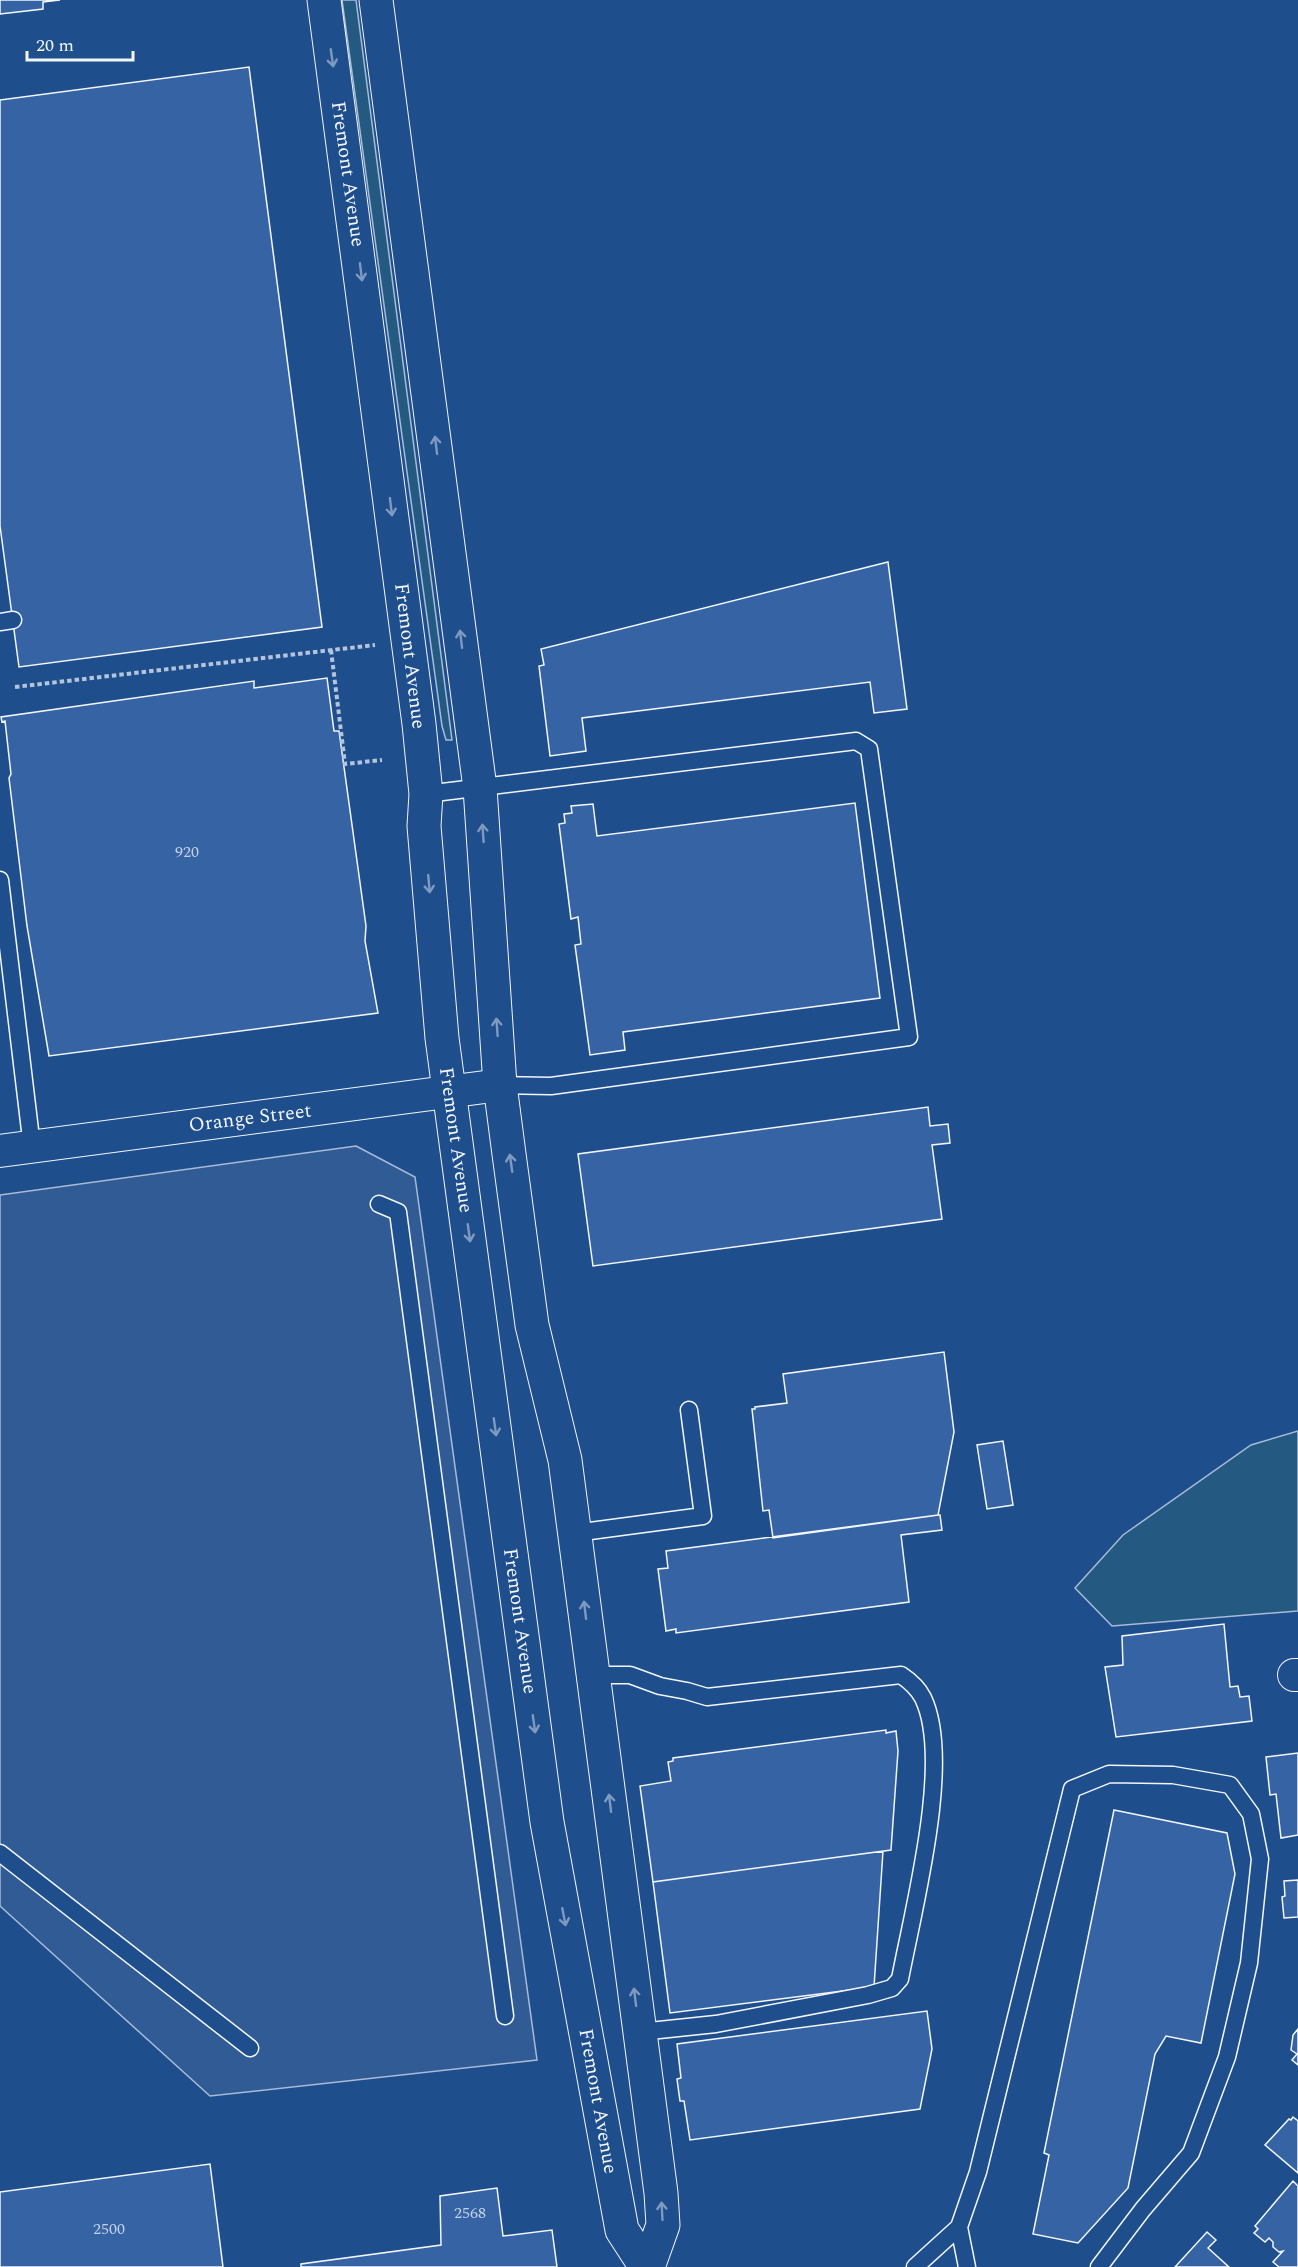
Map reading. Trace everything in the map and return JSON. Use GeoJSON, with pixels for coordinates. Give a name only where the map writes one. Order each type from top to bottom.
{"type":"FeatureCollection","features":[{"type":"Feature","properties":{"kind":"main road","name":"Fremont Avenue"},"geometry":{"type":"LineString","coordinates":[[324,0],[404,606],[426,794],[424,826],[442,1038],[547,1822],[622,2230],[647,2267]]}},
{"type":"Feature","properties":{"kind":"main road","name":"Fremont Avenue"},"geometry":{"type":"LineString","coordinates":[[376,0],[480,788],[500,1086],[532,1325],[565,1460],[661,2193],[663,2225],[647,2267]]}},
{"type":"Feature","properties":{"kind":"street","name":"Orange Street"},"geometry":{"type":"LineString","coordinates":[[0,1151],[500,1086]]}},
{"type":"Feature","properties":{"kind":"lane"},"geometry":{"type":"LineString","coordinates":[[426,794],[856,741],[869,749],[909,1037],[551,1086],[500,1086]]}},
{"type":"Feature","properties":{"kind":"lane"},"geometry":{"type":"LineString","coordinates":[[0,880],[32,1147]]}},
{"type":"Feature","properties":{"kind":"lane"},"geometry":{"type":"LineString","coordinates":[[379,1204],[398,1212],[505,2016]]}},
{"type":"Feature","properties":{"kind":"lane"},"geometry":{"type":"LineString","coordinates":[[575,1533],[703,1516],[689,1410]]}},
{"type":"Feature","properties":{"kind":"lane"},"geometry":{"type":"LineString","coordinates":[[593,1675],[630,1674],[660,1686],[707,1697],[901,1675],[912,1682],[923,1698],[931,1726],[935,1782],[900,1979],[892,1988],[868,1995],[716,2024],[640,2032]]}},
{"type":"Feature","properties":{"kind":"lane"},"geometry":{"type":"LineString","coordinates":[[915,2267],[959,2227],[978,2172],[1072,1789],[1109,1774],[1173,1775],[1230,1785],[1251,1814],[1260,1859],[1249,1963],[1227,2057],[1191,2152],[1143,2209],[1099,2267]]}},
{"type":"Feature","properties":{"kind":"lane"},"geometry":{"type":"LineString","coordinates":[[0,1853],[250,2048]]}},
{"type":"Feature","properties":{"kind":"lane"},"geometry":{"type":"LineString","coordinates":[[959,2227],[967,2267]]}},
{"type":"Feature","properties":{"kind":"path"},"geometry":{"type":"LineString","coordinates":[[15,687],[381,645]]}},
{"type":"Feature","properties":{"kind":"path"},"geometry":{"type":"LineString","coordinates":[[331,650],[345,764],[382,760]]}},
{"type":"Feature","properties":{"kind":"shaded area"},"geometry":{"type":"Polygon","coordinates":[[[342,0],[356,0],[452,740],[446,740],[442,726],[342,0]]]}},
{"type":"Feature","properties":{"kind":"shaded area"},"geometry":{"type":"Polygon","coordinates":[[[356,1146],[415,1177],[537,2060],[210,2096],[0,1906],[0,1195],[356,1146]]]}},
{"type":"Feature","properties":{"kind":"shaded area"},"geometry":{"type":"Polygon","coordinates":[[[1298,1431],[1298,1611],[1112,1626],[1075,1588],[1123,1535],[1251,1445],[1298,1431]]]}},
{"type":"Feature","properties":{"kind":"building"},"geometry":{"type":"Polygon","coordinates":[[[0,0],[60,0],[43,2],[43,9],[0,14],[0,0]]]}},
{"type":"Feature","properties":{"kind":"building"},"geometry":{"type":"Polygon","coordinates":[[[249,67],[322,627],[19,667],[0,526],[0,100],[249,67]]]}},
{"type":"Feature","properties":{"kind":"building"},"geometry":{"type":"Polygon","coordinates":[[[888,562],[907,709],[874,713],[870,682],[582,718],[586,751],[550,756],[539,666],[544,665],[541,649],[888,562]]]}},
{"type":"Feature","properties":{"kind":"building"},"geometry":{"type":"Polygon","coordinates":[[[327,678],[334,731],[339,731],[366,926],[365,941],[378,1013],[49,1056],[27,926],[9,778],[11,774],[5,721],[2,722],[1,717],[254,681],[254,688],[327,678]]]}},
{"type":"Feature","properties":{"kind":"building"},"geometry":{"type":"Polygon","coordinates":[[[855,803],[880,998],[623,1032],[625,1050],[590,1055],[575,945],[581,944],[578,917],[571,919],[559,824],[565,823],[564,814],[572,813],[571,806],[593,804],[597,836],[855,803]]]}},
{"type":"Feature","properties":{"kind":"building"},"geometry":{"type":"Polygon","coordinates":[[[928,1107],[930,1126],[948,1124],[950,1143],[932,1145],[942,1219],[593,1266],[578,1154],[928,1107]]]}},
{"type":"Feature","properties":{"kind":"building"},"geometry":{"type":"Polygon","coordinates":[[[944,1352],[954,1432],[938,1515],[773,1538],[769,1510],[763,1511],[752,1409],[787,1403],[783,1374],[944,1352]]]}},
{"type":"Feature","properties":{"kind":"building"},"geometry":{"type":"Polygon","coordinates":[[[1003,1441],[1013,1505],[987,1509],[977,1445],[1003,1441]]]}},
{"type":"Feature","properties":{"kind":"building"},"geometry":{"type":"Polygon","coordinates":[[[940,1515],[942,1530],[901,1535],[909,1602],[676,1633],[676,1629],[666,1631],[658,1569],[668,1568],[666,1551],[940,1515]]]}},
{"type":"Feature","properties":{"kind":"building"},"geometry":{"type":"Polygon","coordinates":[[[1224,1624],[1230,1687],[1238,1686],[1240,1697],[1249,1696],[1252,1721],[1116,1737],[1105,1667],[1123,1665],[1122,1636],[1224,1624]]]}},
{"type":"Feature","properties":{"kind":"building"},"geometry":{"type":"Polygon","coordinates":[[[886,1730],[886,1733],[896,1731],[898,1751],[891,1850],[653,1882],[640,1786],[671,1781],[668,1762],[673,1761],[673,1758],[886,1730]]]}},
{"type":"Feature","properties":{"kind":"building"},"geometry":{"type":"Polygon","coordinates":[[[1298,1753],[1298,1835],[1281,1838],[1276,1794],[1270,1795],[1266,1757],[1298,1753]]]}},
{"type":"Feature","properties":{"kind":"building"},"geometry":{"type":"Polygon","coordinates":[[[1114,1810],[1227,1833],[1235,1874],[1201,2043],[1166,2036],[1155,2054],[1128,2188],[1078,2243],[1033,2234],[1049,2155],[1044,2153],[1114,1810]]]}},
{"type":"Feature","properties":{"kind":"building"},"geometry":{"type":"Polygon","coordinates":[[[883,1851],[874,1987],[670,2013],[653,1882],[883,1851]]]}},
{"type":"Feature","properties":{"kind":"building"},"geometry":{"type":"Polygon","coordinates":[[[1298,1880],[1298,1917],[1284,1918],[1282,1897],[1285,1896],[1284,1881],[1298,1880]]]}},
{"type":"Feature","properties":{"kind":"building"},"geometry":{"type":"Polygon","coordinates":[[[927,2011],[932,2049],[920,2109],[690,2140],[684,2101],[680,2101],[677,2079],[681,2078],[677,2044],[927,2011]]]}},
{"type":"Feature","properties":{"kind":"building"},"geometry":{"type":"Polygon","coordinates":[[[1298,2029],[1298,2065],[1292,2060],[1297,2054],[1291,2050],[1293,2035],[1298,2029]]]}},
{"type":"Feature","properties":{"kind":"building"},"geometry":{"type":"Polygon","coordinates":[[[1293,2117],[1298,2121],[1298,2173],[1265,2145],[1293,2117]]]}},
{"type":"Feature","properties":{"kind":"building"},"geometry":{"type":"Polygon","coordinates":[[[210,2164],[223,2267],[0,2267],[0,2192],[210,2164]]]}},
{"type":"Feature","properties":{"kind":"building"},"geometry":{"type":"Polygon","coordinates":[[[1293,2181],[1298,2186],[1298,2267],[1279,2267],[1273,2262],[1283,2251],[1279,2252],[1273,2247],[1273,2242],[1269,2238],[1265,2242],[1254,2233],[1258,2229],[1255,2226],[1293,2181]]]}},
{"type":"Feature","properties":{"kind":"building"},"geometry":{"type":"Polygon","coordinates":[[[497,2188],[503,2236],[552,2230],[557,2267],[301,2267],[301,2264],[441,2245],[440,2196],[497,2188]]]}},
{"type":"Feature","properties":{"kind":"building"},"geometry":{"type":"Polygon","coordinates":[[[1207,2232],[1216,2240],[1208,2248],[1229,2267],[1175,2267],[1207,2232]]]}}]}
